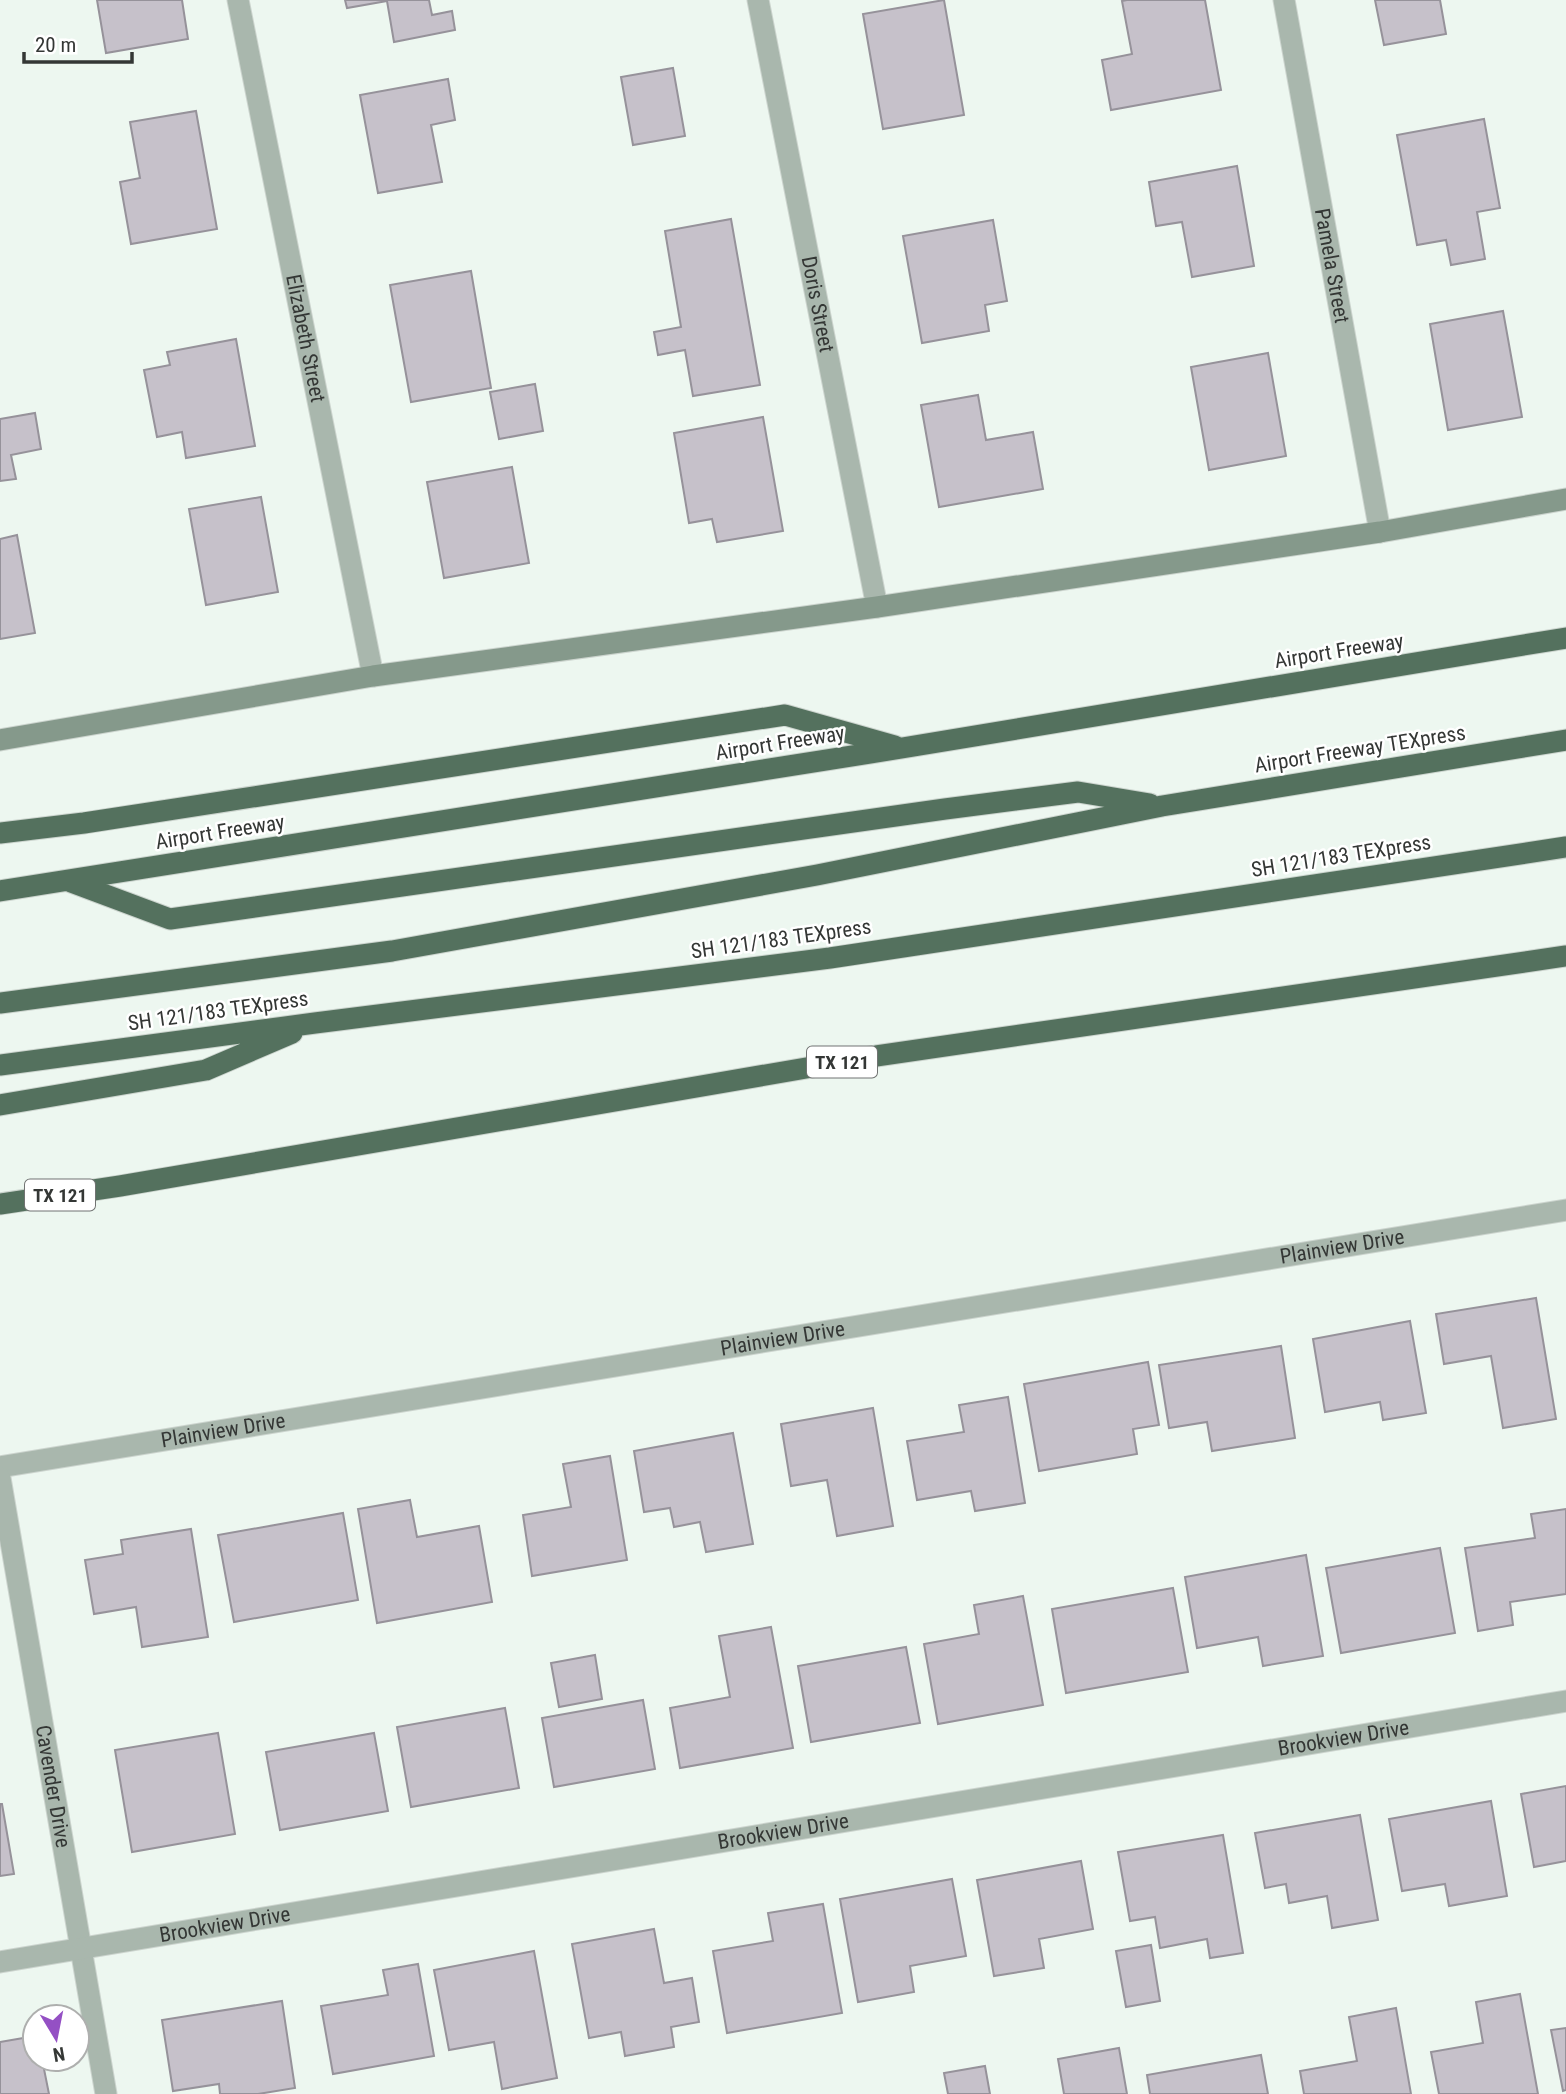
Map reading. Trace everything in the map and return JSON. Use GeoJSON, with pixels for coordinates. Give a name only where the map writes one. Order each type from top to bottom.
{"type":"FeatureCollection","features":[{"type":"Feature","properties":{"kind":"highway","name":"Airport Freeway"},"geometry":{"type":"LineString","coordinates":[[0,891],[902,748],[1566,638]]}},
{"type":"Feature","properties":{"kind":"highway"},"geometry":{"type":"LineString","coordinates":[[0,833],[84,823],[785,715],[902,748]]}},
{"type":"Feature","properties":{"kind":"highway","name":"Airport Freeway TEXpress"},"geometry":{"type":"LineString","coordinates":[[1162,806],[1566,740]]}},
{"type":"Feature","properties":{"kind":"highway"},"geometry":{"type":"LineString","coordinates":[[69,881],[170,919],[1078,792],[1162,806]]}},
{"type":"Feature","properties":{"kind":"highway","name":"SH 121/183 TEXpress"},"geometry":{"type":"LineString","coordinates":[[0,1003],[392,951],[817,875],[1162,806]]}},
{"type":"Feature","properties":{"kind":"highway","name":"SH 121/183 TEXpress"},"geometry":{"type":"LineString","coordinates":[[0,1065],[830,958],[1566,847]]}},
{"type":"Feature","properties":{"kind":"highway","name":"TX 121"},"geometry":{"type":"LineString","coordinates":[[0,1204],[134,1184],[876,1056],[1566,956]]}},
{"type":"Feature","properties":{"kind":"highway"},"geometry":{"type":"LineString","coordinates":[[0,1105],[206,1070],[315,1023]]}},
{"type":"Feature","properties":{"kind":"main road"},"geometry":{"type":"LineString","coordinates":[[0,740],[373,676],[877,607],[1380,532],[1566,499]]}},
{"type":"Feature","properties":{"kind":"street","name":"Elizabeth Street"},"geometry":{"type":"LineString","coordinates":[[238,0],[373,676]]}},
{"type":"Feature","properties":{"kind":"street","name":"Doris Street"},"geometry":{"type":"LineString","coordinates":[[758,0],[877,607]]}},
{"type":"Feature","properties":{"kind":"street","name":"Pamela Street"},"geometry":{"type":"LineString","coordinates":[[1284,0],[1380,532]]}},
{"type":"Feature","properties":{"kind":"street","name":"Plainview Drive"},"geometry":{"type":"LineString","coordinates":[[0,1467],[1566,1210]]}},
{"type":"Feature","properties":{"kind":"street","name":"Cavender Drive"},"geometry":{"type":"LineString","coordinates":[[0,1478],[106,2094]]}},
{"type":"Feature","properties":{"kind":"street","name":"Brookview Drive"},"geometry":{"type":"LineString","coordinates":[[0,1962],[1566,1701]]}},
{"type":"Feature","properties":{"kind":"building"},"geometry":{"type":"Polygon","coordinates":[[[97,0],[182,0],[188,39],[106,53],[97,0]]]}},
{"type":"Feature","properties":{"kind":"building"},"geometry":{"type":"Polygon","coordinates":[[[345,0],[429,0],[432,15],[452,11],[455,30],[394,42],[387,1],[347,8],[345,0]]]}},
{"type":"Feature","properties":{"kind":"building"},"geometry":{"type":"Polygon","coordinates":[[[944,0],[964,115],[883,129],[863,14],[944,0]]]}},
{"type":"Feature","properties":{"kind":"building"},"geometry":{"type":"Polygon","coordinates":[[[1205,0],[1221,90],[1111,110],[1102,60],[1132,54],[1122,1],[1205,0]]]}},
{"type":"Feature","properties":{"kind":"building"},"geometry":{"type":"Polygon","coordinates":[[[1375,0],[1440,0],[1446,34],[1384,45],[1375,0]]]}},
{"type":"Feature","properties":{"kind":"building"},"geometry":{"type":"Polygon","coordinates":[[[673,68],[685,136],[633,145],[621,77],[673,68]]]}},
{"type":"Feature","properties":{"kind":"building"},"geometry":{"type":"Polygon","coordinates":[[[448,79],[455,120],[431,125],[442,182],[378,193],[360,95],[448,79]]]}},
{"type":"Feature","properties":{"kind":"building"},"geometry":{"type":"Polygon","coordinates":[[[196,111],[217,229],[131,244],[120,182],[140,178],[130,122],[196,111]]]}},
{"type":"Feature","properties":{"kind":"building"},"geometry":{"type":"Polygon","coordinates":[[[1484,119],[1500,208],[1477,212],[1485,259],[1451,265],[1446,240],[1417,245],[1397,135],[1484,119]]]}},
{"type":"Feature","properties":{"kind":"building"},"geometry":{"type":"Polygon","coordinates":[[[1237,166],[1254,266],[1192,277],[1182,222],[1156,226],[1149,182],[1237,166]]]}},
{"type":"Feature","properties":{"kind":"building"},"geometry":{"type":"Polygon","coordinates":[[[731,219],[760,385],[693,396],[685,350],[658,355],[654,332],[681,327],[665,231],[731,219]]]}},
{"type":"Feature","properties":{"kind":"building"},"geometry":{"type":"Polygon","coordinates":[[[993,220],[1007,301],[985,305],[989,331],[922,343],[903,236],[993,220]]]}},
{"type":"Feature","properties":{"kind":"building"},"geometry":{"type":"Polygon","coordinates":[[[471,271],[491,388],[411,402],[390,285],[471,271]]]}},
{"type":"Feature","properties":{"kind":"building"},"geometry":{"type":"Polygon","coordinates":[[[1503,311],[1522,417],[1448,430],[1430,324],[1503,311]]]}},
{"type":"Feature","properties":{"kind":"building"},"geometry":{"type":"Polygon","coordinates":[[[236,339],[255,446],[186,458],[182,432],[157,437],[144,370],[170,365],[167,352],[236,339]]]}},
{"type":"Feature","properties":{"kind":"building"},"geometry":{"type":"Polygon","coordinates":[[[1268,353],[1286,456],[1209,470],[1191,367],[1268,353]]]}},
{"type":"Feature","properties":{"kind":"building"},"geometry":{"type":"Polygon","coordinates":[[[535,384],[543,431],[499,439],[490,392],[535,384]]]}},
{"type":"Feature","properties":{"kind":"building"},"geometry":{"type":"Polygon","coordinates":[[[978,395],[986,440],[1033,432],[1043,489],[939,507],[921,405],[978,395]]]}},
{"type":"Feature","properties":{"kind":"building"},"geometry":{"type":"Polygon","coordinates":[[[35,413],[41,449],[11,455],[16,479],[0,481],[0,419],[35,413]]]}},
{"type":"Feature","properties":{"kind":"building"},"geometry":{"type":"Polygon","coordinates":[[[763,417],[783,531],[717,542],[712,519],[689,523],[674,433],[763,417]]]}},
{"type":"Feature","properties":{"kind":"building"},"geometry":{"type":"Polygon","coordinates":[[[512,467],[529,563],[444,578],[427,482],[512,467]]]}},
{"type":"Feature","properties":{"kind":"building"},"geometry":{"type":"Polygon","coordinates":[[[261,497],[278,592],[206,605],[189,509],[261,497]]]}},
{"type":"Feature","properties":{"kind":"building"},"geometry":{"type":"Polygon","coordinates":[[[17,535],[35,633],[0,639],[0,539],[17,535]]]}},
{"type":"Feature","properties":{"kind":"building"},"geometry":{"type":"Polygon","coordinates":[[[1536,1298],[1556,1419],[1503,1428],[1491,1356],[1444,1364],[1436,1314],[1536,1298]]]}},
{"type":"Feature","properties":{"kind":"building"},"geometry":{"type":"Polygon","coordinates":[[[1410,1321],[1426,1413],[1383,1420],[1380,1402],[1325,1412],[1313,1339],[1410,1321]]]}},
{"type":"Feature","properties":{"kind":"building"},"geometry":{"type":"Polygon","coordinates":[[[1281,1346],[1295,1438],[1212,1451],[1207,1422],[1169,1428],[1159,1365],[1281,1346]]]}},
{"type":"Feature","properties":{"kind":"building"},"geometry":{"type":"Polygon","coordinates":[[[1148,1362],[1159,1425],[1133,1429],[1137,1454],[1039,1471],[1024,1384],[1148,1362]]]}},
{"type":"Feature","properties":{"kind":"building"},"geometry":{"type":"Polygon","coordinates":[[[1008,1397],[1025,1503],[975,1511],[971,1491],[917,1500],[907,1441],[964,1432],[959,1405],[1008,1397]]]}},
{"type":"Feature","properties":{"kind":"building"},"geometry":{"type":"Polygon","coordinates":[[[873,1408],[893,1526],[837,1536],[827,1480],[791,1486],[781,1424],[873,1408]]]}},
{"type":"Feature","properties":{"kind":"building"},"geometry":{"type":"Polygon","coordinates":[[[733,1433],[753,1544],[706,1552],[700,1522],[674,1527],[670,1508],[644,1512],[634,1451],[733,1433]]]}},
{"type":"Feature","properties":{"kind":"building"},"geometry":{"type":"Polygon","coordinates":[[[610,1456],[627,1560],[532,1576],[523,1515],[571,1507],[563,1464],[610,1456]]]}},
{"type":"Feature","properties":{"kind":"building"},"geometry":{"type":"Polygon","coordinates":[[[410,1500],[417,1537],[479,1526],[492,1602],[377,1623],[358,1509],[410,1500]]]}},
{"type":"Feature","properties":{"kind":"building"},"geometry":{"type":"Polygon","coordinates":[[[1566,1509],[1566,1594],[1510,1602],[1513,1625],[1478,1631],[1465,1548],[1535,1538],[1531,1514],[1566,1509]]]}},
{"type":"Feature","properties":{"kind":"building"},"geometry":{"type":"Polygon","coordinates":[[[343,1513],[358,1600],[234,1622],[218,1535],[343,1513]]]}},
{"type":"Feature","properties":{"kind":"building"},"geometry":{"type":"Polygon","coordinates":[[[191,1529],[208,1637],[142,1647],[136,1607],[94,1614],[85,1560],[123,1554],[121,1540],[191,1529]]]}},
{"type":"Feature","properties":{"kind":"building"},"geometry":{"type":"Polygon","coordinates":[[[1440,1548],[1455,1633],[1341,1653],[1326,1568],[1440,1548]]]}},
{"type":"Feature","properties":{"kind":"building"},"geometry":{"type":"Polygon","coordinates":[[[1306,1555],[1323,1656],[1263,1666],[1258,1637],[1197,1648],[1185,1577],[1306,1555]]]}},
{"type":"Feature","properties":{"kind":"building"},"geometry":{"type":"Polygon","coordinates":[[[1173,1588],[1188,1672],[1066,1693],[1052,1609],[1173,1588]]]}},
{"type":"Feature","properties":{"kind":"building"},"geometry":{"type":"Polygon","coordinates":[[[1023,1596],[1043,1705],[938,1724],[924,1644],[979,1634],[974,1605],[1023,1596]]]}},
{"type":"Feature","properties":{"kind":"building"},"geometry":{"type":"Polygon","coordinates":[[[771,1627],[793,1748],[680,1768],[670,1708],[730,1697],[719,1636],[771,1627]]]}},
{"type":"Feature","properties":{"kind":"building"},"geometry":{"type":"Polygon","coordinates":[[[906,1647],[920,1723],[811,1742],[798,1666],[906,1647]]]}},
{"type":"Feature","properties":{"kind":"building"},"geometry":{"type":"Polygon","coordinates":[[[595,1655],[602,1699],[559,1707],[551,1663],[595,1655]]]}},
{"type":"Feature","properties":{"kind":"building"},"geometry":{"type":"Polygon","coordinates":[[[643,1700],[655,1769],[554,1787],[542,1718],[643,1700]]]}},
{"type":"Feature","properties":{"kind":"building"},"geometry":{"type":"Polygon","coordinates":[[[505,1708],[519,1788],[411,1807],[397,1727],[505,1708]]]}},
{"type":"Feature","properties":{"kind":"building"},"geometry":{"type":"Polygon","coordinates":[[[218,1733],[235,1834],[132,1852],[115,1750],[218,1733]]]}},
{"type":"Feature","properties":{"kind":"building"},"geometry":{"type":"Polygon","coordinates":[[[374,1733],[388,1811],[280,1830],[266,1752],[374,1733]]]}},
{"type":"Feature","properties":{"kind":"building"},"geometry":{"type":"Polygon","coordinates":[[[1566,1786],[1566,1861],[1534,1867],[1521,1794],[1566,1786]]]}},
{"type":"Feature","properties":{"kind":"building"},"geometry":{"type":"Polygon","coordinates":[[[1491,1801],[1507,1896],[1449,1906],[1445,1884],[1402,1891],[1389,1819],[1491,1801]]]}},
{"type":"Feature","properties":{"kind":"building"},"geometry":{"type":"Polygon","coordinates":[[[0,1804],[14,1874],[0,1876],[0,1804]]]}},
{"type":"Feature","properties":{"kind":"building"},"geometry":{"type":"Polygon","coordinates":[[[1360,1815],[1378,1920],[1332,1928],[1327,1896],[1289,1903],[1286,1884],[1265,1888],[1255,1833],[1360,1815]]]}},
{"type":"Feature","properties":{"kind":"building"},"geometry":{"type":"Polygon","coordinates":[[[1223,1835],[1243,1953],[1210,1958],[1207,1939],[1160,1948],[1155,1917],[1130,1921],[1118,1852],[1223,1835]]]}},
{"type":"Feature","properties":{"kind":"building"},"geometry":{"type":"Polygon","coordinates":[[[1081,1861],[1093,1929],[1039,1939],[1044,1968],[994,1976],[977,1880],[1081,1861]]]}},
{"type":"Feature","properties":{"kind":"building"},"geometry":{"type":"Polygon","coordinates":[[[952,1879],[966,1956],[910,1966],[914,1992],[858,2002],[840,1899],[952,1879]]]}},
{"type":"Feature","properties":{"kind":"building"},"geometry":{"type":"Polygon","coordinates":[[[823,1904],[842,2013],[727,2033],[713,1951],[773,1941],[768,1913],[823,1904]]]}},
{"type":"Feature","properties":{"kind":"building"},"geometry":{"type":"Polygon","coordinates":[[[654,1929],[664,1983],[692,1978],[699,2022],[671,2027],[674,2047],[625,2056],[621,2032],[589,2038],[572,1944],[654,1929]]]}},
{"type":"Feature","properties":{"kind":"building"},"geometry":{"type":"Polygon","coordinates":[[[1151,1945],[1160,2001],[1126,2007],[1116,1951],[1151,1945]]]}},
{"type":"Feature","properties":{"kind":"building"},"geometry":{"type":"Polygon","coordinates":[[[534,1951],[557,2078],[502,2089],[494,2042],[449,2050],[434,1970],[534,1951]]]}},
{"type":"Feature","properties":{"kind":"building"},"geometry":{"type":"Polygon","coordinates":[[[418,1964],[434,2056],[333,2074],[321,2006],[388,1995],[383,1970],[418,1964]]]}},
{"type":"Feature","properties":{"kind":"building"},"geometry":{"type":"Polygon","coordinates":[[[1520,1994],[1538,2094],[1439,2094],[1431,2052],[1483,2043],[1476,2002],[1520,1994]]]}},
{"type":"Feature","properties":{"kind":"building"},"geometry":{"type":"Polygon","coordinates":[[[282,2001],[295,2088],[258,2094],[220,2094],[219,2084],[173,2091],[162,2020],[282,2001]]]}},
{"type":"Feature","properties":{"kind":"building"},"geometry":{"type":"Polygon","coordinates":[[[1396,2008],[1411,2094],[1304,2094],[1300,2071],[1357,2061],[1349,2017],[1396,2008]]]}},
{"type":"Feature","properties":{"kind":"building"},"geometry":{"type":"Polygon","coordinates":[[[1566,2028],[1566,2090],[1563,2091],[1551,2030],[1566,2028]]]}},
{"type":"Feature","properties":{"kind":"building"},"geometry":{"type":"Polygon","coordinates":[[[21,2038],[21,2073],[45,2073],[49,2094],[0,2094],[0,2042],[21,2038]]]}},
{"type":"Feature","properties":{"kind":"building"},"geometry":{"type":"Polygon","coordinates":[[[1119,2048],[1127,2094],[1064,2094],[1058,2059],[1119,2048]]]}},
{"type":"Feature","properties":{"kind":"building"},"geometry":{"type":"Polygon","coordinates":[[[1261,2055],[1268,2094],[1150,2094],[1147,2075],[1261,2055]]]}},
{"type":"Feature","properties":{"kind":"building"},"geometry":{"type":"Polygon","coordinates":[[[985,2066],[990,2094],[948,2094],[944,2073],[985,2066]]]}}]}
